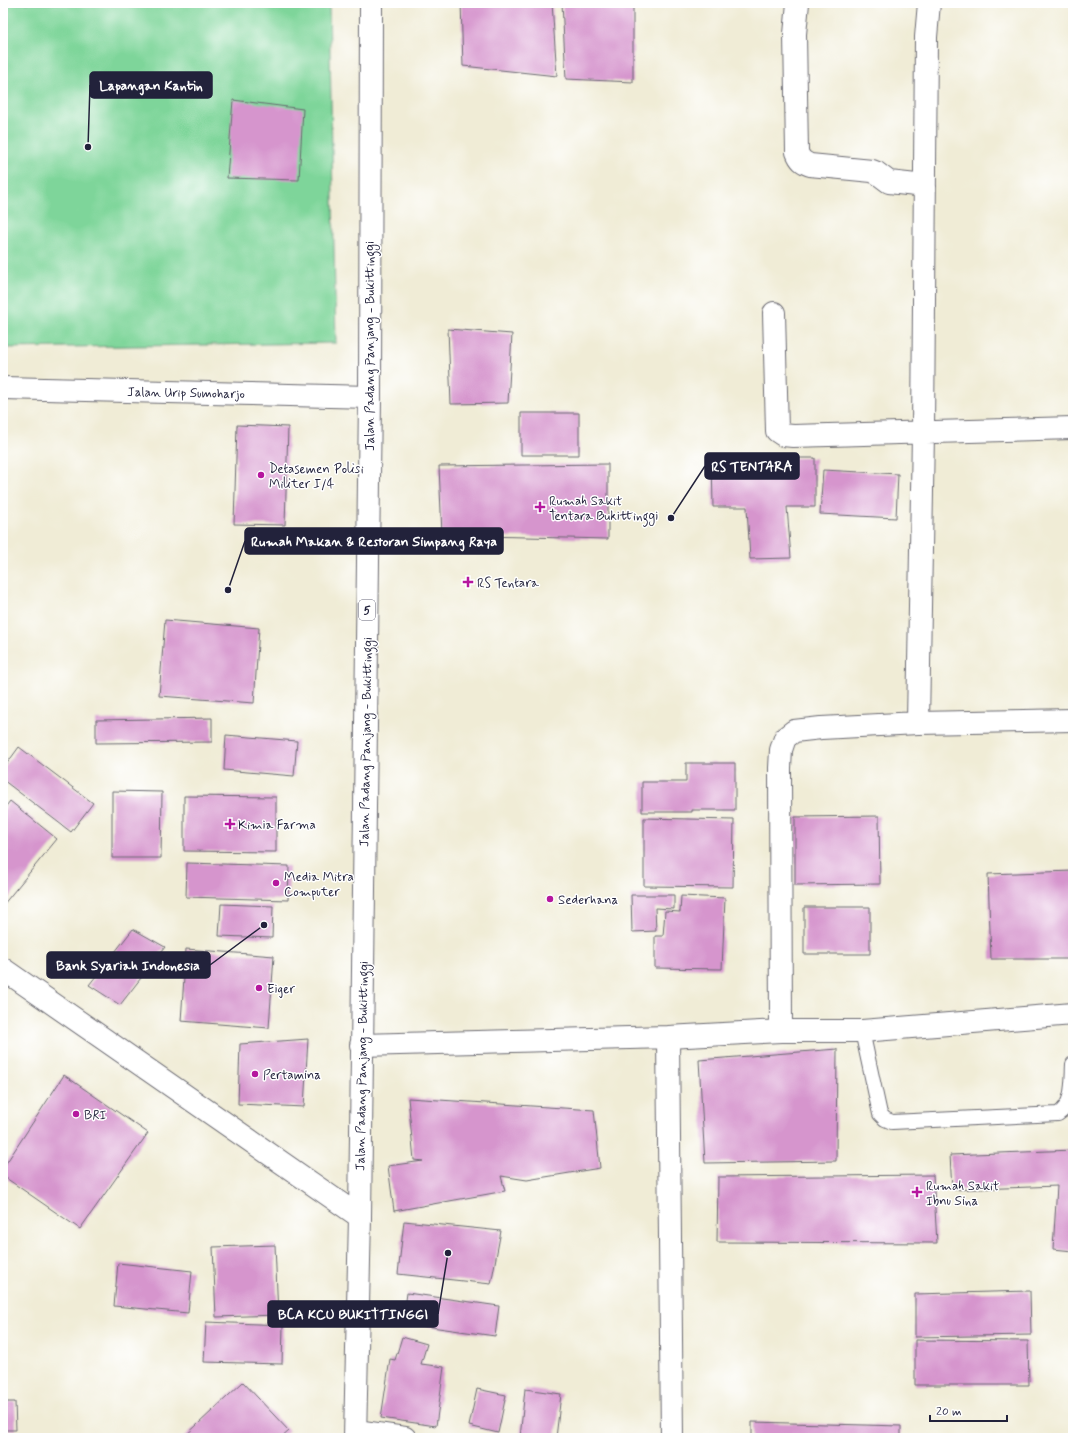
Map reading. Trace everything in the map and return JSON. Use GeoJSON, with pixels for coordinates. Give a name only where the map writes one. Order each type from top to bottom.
{"type":"FeatureCollection","features":[{"type":"Feature","properties":{"kind":"main road","name":"Jalan Padang Panjang - Bukittinggi"},"geometry":{"type":"LineString","coordinates":[[356,1434],[370,397],[371,3]]}},
{"type":"Feature","properties":{"kind":"main road"},"geometry":{"type":"LineString","coordinates":[[798,3],[794,34],[797,152],[799,158],[802,162],[810,165],[872,171],[889,182],[925,186]]}},
{"type":"Feature","properties":{"kind":"main road"},"geometry":{"type":"LineString","coordinates":[[918,723],[923,433],[926,37],[929,3]]}},
{"type":"Feature","properties":{"kind":"main road"},"geometry":{"type":"LineString","coordinates":[[774,313],[777,431],[783,435],[923,433],[1073,428]]}},
{"type":"Feature","properties":{"kind":"main road","name":"Jalan Urip Sumoharjo"},"geometry":{"type":"LineString","coordinates":[[3,388],[370,397]]}},
{"type":"Feature","properties":{"kind":"main road"},"geometry":{"type":"LineString","coordinates":[[780,1031],[780,768],[781,750],[785,738],[794,731],[814,728],[918,723],[1073,720]]}},
{"type":"Feature","properties":{"kind":"main road"},"geometry":{"type":"LineString","coordinates":[[3,969],[360,1217]]}},
{"type":"Feature","properties":{"kind":"main road"},"geometry":{"type":"LineString","coordinates":[[361,1045],[668,1037],[780,1031],[862,1031],[1073,1014]]}},
{"type":"Feature","properties":{"kind":"main road"},"geometry":{"type":"LineString","coordinates":[[668,1037],[672,1438]]}},
{"type":"Feature","properties":{"kind":"main road"},"geometry":{"type":"LineString","coordinates":[[356,1434],[405,1438]]}},
{"type":"Feature","properties":{"kind":"lane"},"geometry":{"type":"LineString","coordinates":[[862,1031],[880,1114],[885,1119],[892,1122],[1058,1114],[1063,1111],[1070,1100],[1073,1064]]}},
{"type":"Feature","properties":{"kind":"green space"},"geometry":{"type":"Polygon","coordinates":[[[3,3],[329,3],[336,343],[3,348],[3,3]]]}},
{"type":"Feature","properties":{"kind":"building"},"geometry":{"type":"Polygon","coordinates":[[[461,3],[552,3],[557,76],[463,66],[461,3]]]}},
{"type":"Feature","properties":{"kind":"building"},"geometry":{"type":"Polygon","coordinates":[[[562,3],[633,3],[633,82],[566,79],[562,3]]]}},
{"type":"Feature","properties":{"kind":"building"},"geometry":{"type":"Polygon","coordinates":[[[233,100],[303,109],[299,180],[227,178],[233,100]]]}},
{"type":"Feature","properties":{"kind":"building"},"geometry":{"type":"Polygon","coordinates":[[[448,329],[512,334],[508,403],[451,404],[448,329]]]}},
{"type":"Feature","properties":{"kind":"building"},"geometry":{"type":"Polygon","coordinates":[[[521,413],[579,413],[579,455],[521,455],[521,413]]]}},
{"type":"Feature","properties":{"kind":"building","name":"Detasemen Polisi Militer I/4"},"geometry":{"type":"Polygon","coordinates":[[[237,425],[288,427],[285,525],[234,524],[237,425]]]}},
{"type":"Feature","properties":{"kind":"building"},"geometry":{"type":"Polygon","coordinates":[[[712,458],[815,458],[815,507],[787,507],[791,558],[750,559],[747,507],[713,507],[712,458]]]}},
{"type":"Feature","properties":{"kind":"building"},"geometry":{"type":"Polygon","coordinates":[[[608,464],[608,539],[442,535],[439,466],[608,464]]]}},
{"type":"Feature","properties":{"kind":"building"},"geometry":{"type":"Polygon","coordinates":[[[823,470],[898,474],[896,518],[820,514],[823,470]]]}},
{"type":"Feature","properties":{"kind":"building"},"geometry":{"type":"Polygon","coordinates":[[[165,620],[259,628],[254,703],[159,696],[165,620]]]}},
{"type":"Feature","properties":{"kind":"building"},"geometry":{"type":"Polygon","coordinates":[[[212,718],[212,742],[96,743],[96,720],[212,718]]]}},
{"type":"Feature","properties":{"kind":"building"},"geometry":{"type":"Polygon","coordinates":[[[226,735],[297,741],[294,776],[224,770],[226,735]]]}},
{"type":"Feature","properties":{"kind":"building"},"geometry":{"type":"Polygon","coordinates":[[[19,747],[93,803],[71,832],[3,780],[3,769],[19,747]]]}},
{"type":"Feature","properties":{"kind":"building"},"geometry":{"type":"Polygon","coordinates":[[[686,763],[735,763],[735,810],[642,812],[642,782],[686,782],[686,763]]]}},
{"type":"Feature","properties":{"kind":"building"},"geometry":{"type":"Polygon","coordinates":[[[112,791],[162,792],[161,858],[112,858],[112,791]]]}},
{"type":"Feature","properties":{"kind":"building","name":"Kimia Farma"},"geometry":{"type":"Polygon","coordinates":[[[184,796],[276,797],[276,852],[184,851],[184,796]]]}},
{"type":"Feature","properties":{"kind":"building"},"geometry":{"type":"Polygon","coordinates":[[[10,801],[57,839],[3,905],[3,810],[10,801]]]}},
{"type":"Feature","properties":{"kind":"building"},"geometry":{"type":"Polygon","coordinates":[[[879,816],[880,884],[795,885],[795,817],[879,816]]]}},
{"type":"Feature","properties":{"kind":"building"},"geometry":{"type":"Polygon","coordinates":[[[644,818],[734,820],[733,887],[644,886],[644,818]]]}},
{"type":"Feature","properties":{"kind":"building"},"geometry":{"type":"Polygon","coordinates":[[[187,863],[289,866],[288,900],[186,897],[187,863]]]}},
{"type":"Feature","properties":{"kind":"building"},"geometry":{"type":"Polygon","coordinates":[[[1073,871],[1073,959],[991,959],[988,874],[1073,871]]]}},
{"type":"Feature","properties":{"kind":"building"},"geometry":{"type":"Polygon","coordinates":[[[631,895],[674,895],[674,909],[655,908],[656,931],[632,932],[631,895]]]}},
{"type":"Feature","properties":{"kind":"building"},"geometry":{"type":"Polygon","coordinates":[[[681,896],[725,898],[722,969],[655,968],[655,936],[663,936],[665,911],[680,912],[681,896]]]}},
{"type":"Feature","properties":{"kind":"building"},"geometry":{"type":"Polygon","coordinates":[[[221,904],[273,906],[272,938],[219,936],[221,904]]]}},
{"type":"Feature","properties":{"kind":"building"},"geometry":{"type":"Polygon","coordinates":[[[804,907],[870,907],[870,954],[804,954],[804,907]]]}},
{"type":"Feature","properties":{"kind":"building"},"geometry":{"type":"Polygon","coordinates":[[[133,929],[165,947],[120,1005],[89,985],[133,929]]]}},
{"type":"Feature","properties":{"kind":"building"},"geometry":{"type":"Polygon","coordinates":[[[186,949],[274,956],[269,1028],[181,1021],[186,949]]]}},
{"type":"Feature","properties":{"kind":"building"},"geometry":{"type":"Polygon","coordinates":[[[308,1039],[304,1107],[238,1104],[240,1044],[308,1039]]]}},
{"type":"Feature","properties":{"kind":"building"},"geometry":{"type":"Polygon","coordinates":[[[837,1049],[836,1161],[705,1163],[699,1060],[837,1049]]]}},
{"type":"Feature","properties":{"kind":"building"},"geometry":{"type":"Polygon","coordinates":[[[64,1075],[148,1133],[80,1229],[3,1176],[3,1168],[64,1075]]]}},
{"type":"Feature","properties":{"kind":"building"},"geometry":{"type":"Polygon","coordinates":[[[408,1098],[594,1110],[600,1168],[527,1180],[501,1176],[505,1191],[394,1211],[388,1166],[423,1161],[414,1160],[408,1098]]]}},
{"type":"Feature","properties":{"kind":"building"},"geometry":{"type":"Polygon","coordinates":[[[1073,1150],[1073,1251],[1053,1249],[1057,1186],[952,1190],[950,1155],[1073,1150]]]}},
{"type":"Feature","properties":{"kind":"building"},"geometry":{"type":"Polygon","coordinates":[[[933,1175],[937,1243],[717,1242],[718,1177],[933,1175]]]}},
{"type":"Feature","properties":{"kind":"building"},"geometry":{"type":"Polygon","coordinates":[[[404,1221],[501,1231],[491,1284],[398,1274],[404,1221]]]}},
{"type":"Feature","properties":{"kind":"building"},"geometry":{"type":"Polygon","coordinates":[[[275,1245],[278,1315],[216,1317],[213,1247],[275,1245]]]}},
{"type":"Feature","properties":{"kind":"building"},"geometry":{"type":"Polygon","coordinates":[[[118,1263],[192,1271],[188,1313],[114,1306],[118,1263]]]}},
{"type":"Feature","properties":{"kind":"building"},"geometry":{"type":"Polygon","coordinates":[[[1030,1291],[1031,1335],[915,1337],[915,1294],[1030,1291]]]}},
{"type":"Feature","properties":{"kind":"building"},"geometry":{"type":"Polygon","coordinates":[[[407,1293],[499,1306],[495,1336],[403,1323],[407,1293]]]}},
{"type":"Feature","properties":{"kind":"building"},"geometry":{"type":"Polygon","coordinates":[[[206,1322],[283,1325],[282,1364],[204,1362],[206,1322]]]}},
{"type":"Feature","properties":{"kind":"building"},"geometry":{"type":"Polygon","coordinates":[[[402,1337],[427,1344],[421,1364],[444,1367],[436,1426],[381,1418],[390,1359],[395,1360],[402,1337]]]}},
{"type":"Feature","properties":{"kind":"building"},"geometry":{"type":"Polygon","coordinates":[[[915,1340],[1028,1341],[1029,1385],[915,1385],[915,1340]]]}},
{"type":"Feature","properties":{"kind":"building"},"geometry":{"type":"Polygon","coordinates":[[[243,1382],[289,1431],[281,1438],[183,1438],[243,1382]]]}},
{"type":"Feature","properties":{"kind":"building"},"geometry":{"type":"Polygon","coordinates":[[[477,1389],[506,1395],[498,1433],[469,1426],[477,1389]]]}},
{"type":"Feature","properties":{"kind":"building"},"geometry":{"type":"Polygon","coordinates":[[[525,1389],[561,1394],[556,1438],[520,1438],[525,1389]]]}},
{"type":"Feature","properties":{"kind":"building"},"geometry":{"type":"Polygon","coordinates":[[[3,1402],[15,1402],[16,1430],[3,1430],[3,1402]]]}},
{"type":"Feature","properties":{"kind":"building"},"geometry":{"type":"Polygon","coordinates":[[[752,1422],[901,1426],[901,1438],[752,1438],[752,1422]]]}},
{"type":"Feature","properties":{"kind":"place","name":"Lapangan Kantin"},"geometry":{"type":"Point","coordinates":[88,147]}},
{"type":"Feature","properties":{"kind":"place","name":"Detasemen Polisi Militer I/4"},"geometry":{"type":"Point","coordinates":[261,475]}},
{"type":"Feature","properties":{"kind":"place","name":"Rumah Sakit Tentara Bukittinggi"},"geometry":{"type":"Point","coordinates":[540,507]}},
{"type":"Feature","properties":{"kind":"place","name":"RS TENTARA"},"geometry":{"type":"Point","coordinates":[671,518]}},
{"type":"Feature","properties":{"kind":"place","name":"RS Tentara"},"geometry":{"type":"Point","coordinates":[468,582]}},
{"type":"Feature","properties":{"kind":"place","name":"Rumah Makan & Restoran Simpang Raya"},"geometry":{"type":"Point","coordinates":[228,590]}},
{"type":"Feature","properties":{"kind":"place","name":"Kimia Farma"},"geometry":{"type":"Point","coordinates":[230,824]}},
{"type":"Feature","properties":{"kind":"place","name":"Media Mitra Computer"},"geometry":{"type":"Point","coordinates":[276,883]}},
{"type":"Feature","properties":{"kind":"place","name":"Sederhana"},"geometry":{"type":"Point","coordinates":[550,899]}},
{"type":"Feature","properties":{"kind":"place","name":"Bank Syariah Indonesia"},"geometry":{"type":"Point","coordinates":[264,925]}},
{"type":"Feature","properties":{"kind":"place","name":"Eiger"},"geometry":{"type":"Point","coordinates":[259,988]}},
{"type":"Feature","properties":{"kind":"place","name":"Pertamina"},"geometry":{"type":"Point","coordinates":[255,1074]}},
{"type":"Feature","properties":{"kind":"place","name":"BRI"},"geometry":{"type":"Point","coordinates":[76,1114]}},
{"type":"Feature","properties":{"kind":"place","name":"Rumah Sakit Ibnu Sina"},"geometry":{"type":"Point","coordinates":[917,1192]}},
{"type":"Feature","properties":{"kind":"place","name":"BCA KCU BUKITTINGGI"},"geometry":{"type":"Point","coordinates":[448,1253]}}]}
